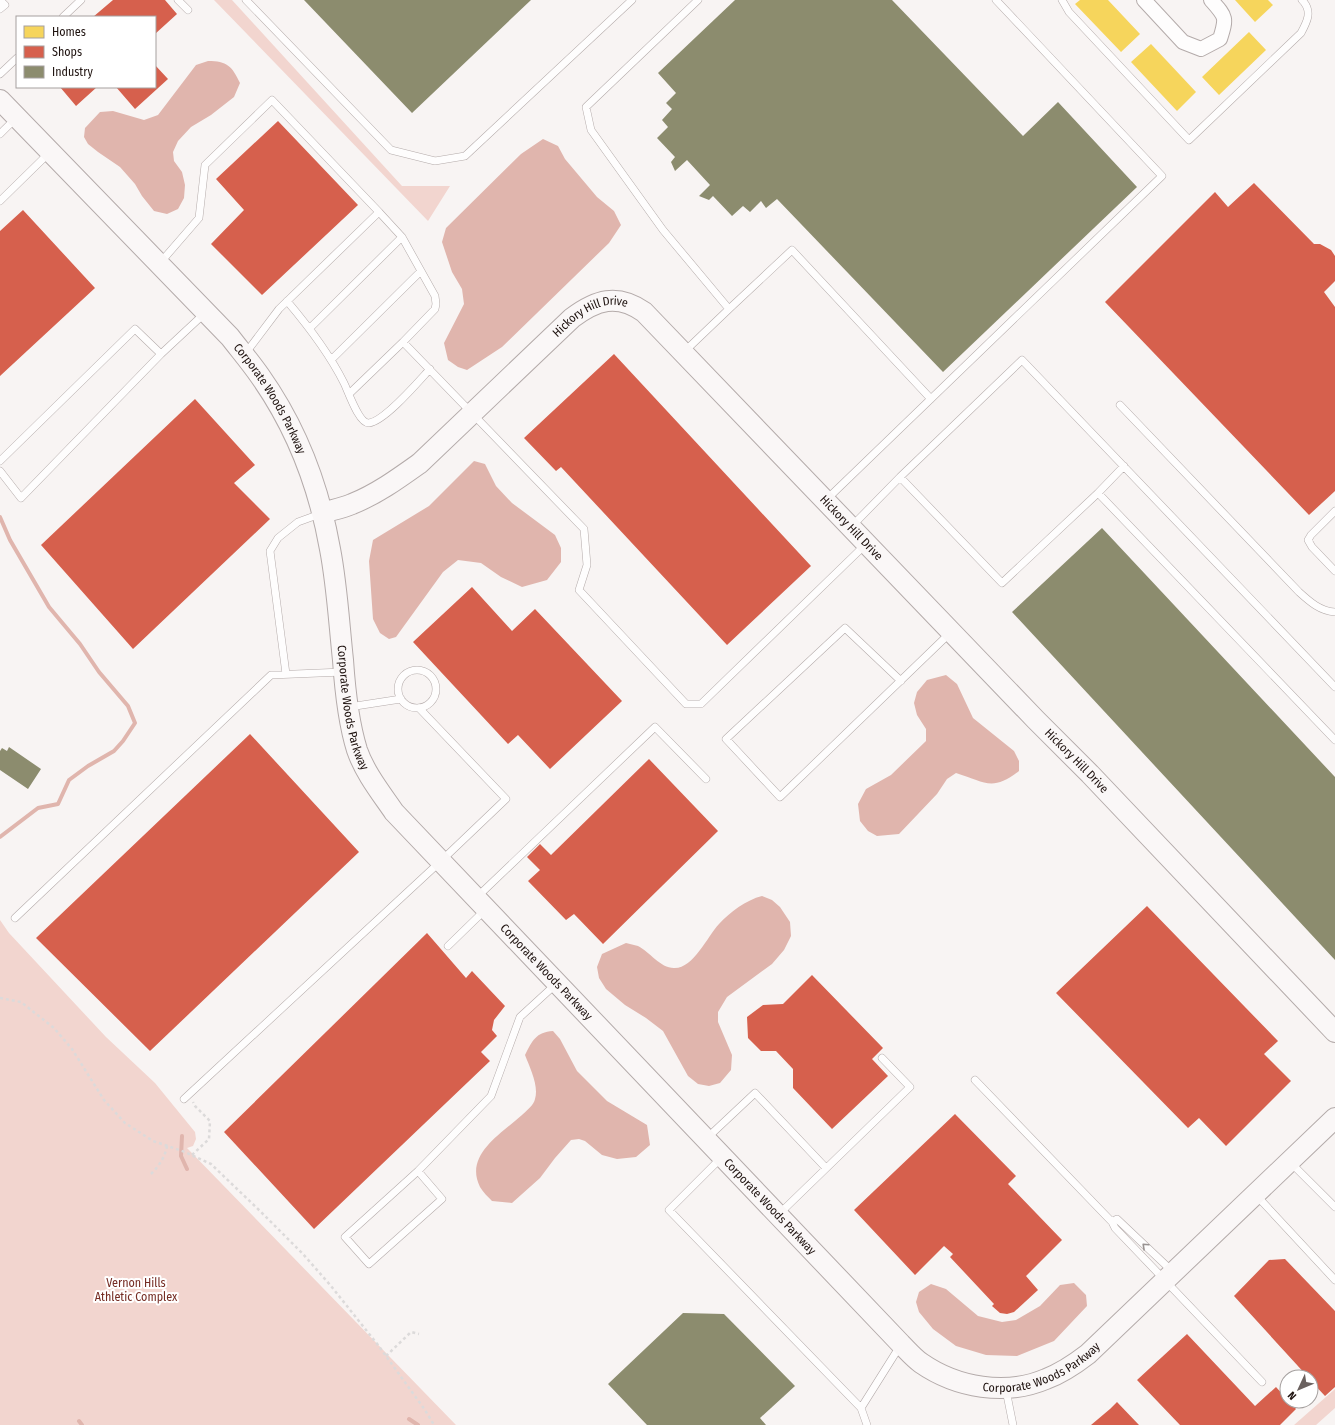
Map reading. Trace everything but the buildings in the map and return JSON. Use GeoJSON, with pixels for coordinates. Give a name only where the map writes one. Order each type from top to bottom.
{"type":"FeatureCollection","features":[{"type":"Feature","properties":{"kind":"street"},"geometry":{"type":"LineString","coordinates":[[1144,0],[1183,42],[1201,49],[1220,39],[1225,23],[1222,12],[1211,0]]}},
{"type":"Feature","properties":{"kind":"street","name":"Corporate Woods Parkway"},"geometry":{"type":"LineString","coordinates":[[0,100],[230,337],[260,376],[284,416],[300,447],[314,484],[330,549],[352,730],[364,765],[394,812],[901,1344],[920,1362],[935,1372],[960,1382],[984,1388],[1017,1387],[1033,1384],[1068,1369],[1088,1354],[1335,1118]]}},
{"type":"Feature","properties":{"kind":"street","name":"Hickory Hill Drive"},"geometry":{"type":"LineString","coordinates":[[322,513],[351,505],[369,496],[402,477],[420,463],[572,318],[584,309],[598,303],[612,300],[636,306],[644,312],[684,353],[1096,780],[1335,1032]]}},
{"type":"Feature","properties":{"kind":"lane"},"geometry":{"type":"LineString","coordinates":[[0,0],[5,5],[0,9]]}},
{"type":"Feature","properties":{"kind":"lane"},"geometry":{"type":"LineString","coordinates":[[63,16],[81,0]]}},
{"type":"Feature","properties":{"kind":"lane"},"geometry":{"type":"LineString","coordinates":[[178,0],[188,10]]}},
{"type":"Feature","properties":{"kind":"lane"},"geometry":{"type":"LineString","coordinates":[[246,0],[391,150],[435,161],[465,156],[632,0]]}},
{"type":"Feature","properties":{"kind":"lane"},"geometry":{"type":"LineString","coordinates":[[698,0],[586,107],[590,130],[663,230],[729,309]]}},
{"type":"Feature","properties":{"kind":"lane"},"geometry":{"type":"LineString","coordinates":[[826,500],[1162,176],[996,0]]}},
{"type":"Feature","properties":{"kind":"lane"},"geometry":{"type":"LineString","coordinates":[[1062,0],[1069,12],[1189,140],[1301,33],[1308,18],[1305,3],[1302,0]]}},
{"type":"Feature","properties":{"kind":"lane"},"geometry":{"type":"LineString","coordinates":[[0,74],[16,59]]}},
{"type":"Feature","properties":{"kind":"lane"},"geometry":{"type":"LineString","coordinates":[[160,264],[199,218],[205,165],[272,100],[402,237],[435,296],[435,309],[349,394]]}},
{"type":"Feature","properties":{"kind":"lane"},"geometry":{"type":"LineString","coordinates":[[0,134],[17,117]]}},
{"type":"Feature","properties":{"kind":"lane"},"geometry":{"type":"LineString","coordinates":[[0,201],[50,152]]}},
{"type":"Feature","properties":{"kind":"lane"},"geometry":{"type":"LineString","coordinates":[[244,355],[279,309],[379,212]]}},
{"type":"Feature","properties":{"kind":"lane"},"geometry":{"type":"LineString","coordinates":[[310,328],[402,237]]}},
{"type":"Feature","properties":{"kind":"lane"},"geometry":{"type":"LineString","coordinates":[[684,353],[792,250],[931,399]]}},
{"type":"Feature","properties":{"kind":"lane"},"geometry":{"type":"LineString","coordinates":[[331,360],[421,271]]}},
{"type":"Feature","properties":{"kind":"lane"},"geometry":{"type":"LineString","coordinates":[[287,301],[310,328],[331,360],[363,422],[368,423],[375,420],[392,409],[430,370]]}},
{"type":"Feature","properties":{"kind":"lane"},"geometry":{"type":"LineString","coordinates":[[0,471],[21,498],[161,354],[206,311]]}},
{"type":"Feature","properties":{"kind":"lane"},"geometry":{"type":"LineString","coordinates":[[0,461],[135,329],[161,354]]}},
{"type":"Feature","properties":{"kind":"lane"},"geometry":{"type":"LineString","coordinates":[[403,342],[584,529],[588,565],[579,590],[686,704],[701,704],[867,544]]}},
{"type":"Feature","properties":{"kind":"lane"},"geometry":{"type":"LineString","coordinates":[[851,527],[900,477],[1022,360],[1335,687]]}},
{"type":"Feature","properties":{"kind":"lane"},"geometry":{"type":"LineString","coordinates":[[1120,405],[1299,592],[1312,604],[1328,611],[1335,612]]}},
{"type":"Feature","properties":{"kind":"lane"},"geometry":{"type":"LineString","coordinates":[[900,477],[1002,584],[1098,493],[1124,466]]}},
{"type":"Feature","properties":{"kind":"lane"},"geometry":{"type":"LineString","coordinates":[[1098,493],[1335,740]]}},
{"type":"Feature","properties":{"kind":"lane"},"geometry":{"type":"LineString","coordinates":[[1335,511],[1311,534],[1308,540],[1309,543],[1335,571]]}},
{"type":"Feature","properties":{"kind":"lane"},"geometry":{"type":"LineString","coordinates":[[286,674],[270,551],[278,538],[298,522],[322,513]]}},
{"type":"Feature","properties":{"kind":"lane"},"geometry":{"type":"LineString","coordinates":[[900,682],[845,628],[726,739],[780,797],[900,682],[952,632]]}},
{"type":"Feature","properties":{"kind":"lane"},"geometry":{"type":"LineString","coordinates":[[410,671],[423,671],[434,679],[436,692],[434,698],[425,707],[419,708],[408,706],[401,699],[398,693],[398,686],[400,680],[410,671]]}},
{"type":"Feature","properties":{"kind":"lane"},"geometry":{"type":"LineString","coordinates":[[15,918],[271,675],[344,672]]}},
{"type":"Feature","properties":{"kind":"lane"},"geometry":{"type":"LineString","coordinates":[[348,707],[401,699]]}},
{"type":"Feature","properties":{"kind":"lane"},"geometry":{"type":"LineString","coordinates":[[186,1097],[506,799],[419,708]]}},
{"type":"Feature","properties":{"kind":"lane"},"geometry":{"type":"LineString","coordinates":[[448,946],[481,903],[655,727],[706,779]]}},
{"type":"Feature","properties":{"kind":"lane"},"geometry":{"type":"LineString","coordinates":[[418,1171],[442,1199],[369,1264],[345,1237],[418,1171],[491,1096],[520,1017],[557,983]]}},
{"type":"Feature","properties":{"kind":"lane"},"geometry":{"type":"LineString","coordinates":[[778,1215],[910,1087],[882,1058]]}},
{"type":"Feature","properties":{"kind":"lane"},"geometry":{"type":"LineString","coordinates":[[975,1080],[1112,1222],[1115,1228],[1169,1276]]}},
{"type":"Feature","properties":{"kind":"lane"},"geometry":{"type":"LineString","coordinates":[[706,1139],[755,1093],[826,1168]]}},
{"type":"Feature","properties":{"kind":"lane"},"geometry":{"type":"LineString","coordinates":[[722,1156],[669,1210],[861,1408],[867,1425]]}},
{"type":"Feature","properties":{"kind":"lane"},"geometry":{"type":"LineString","coordinates":[[1289,1162],[1335,1207]]}},
{"type":"Feature","properties":{"kind":"lane"},"geometry":{"type":"LineString","coordinates":[[1255,1194],[1335,1280]]}},
{"type":"Feature","properties":{"kind":"lane"},"geometry":{"type":"LineString","coordinates":[[1112,1222],[1117,1220],[1169,1276],[1262,1382]]}},
{"type":"Feature","properties":{"kind":"lane"},"geometry":{"type":"LineString","coordinates":[[861,1408],[901,1344]]}},
{"type":"Feature","properties":{"kind":"lane"},"geometry":{"type":"LineString","coordinates":[[1006,1387],[1013,1425]]}},
{"type":"Feature","properties":{"kind":"path"},"geometry":{"type":"LineString","coordinates":[[0,998],[21,1002],[54,1028],[72,1049],[104,1100],[125,1123],[154,1141],[211,1164],[303,1254],[336,1292],[386,1356],[434,1424]]}},
{"type":"Feature","properties":{"kind":"path"},"geometry":{"type":"LineString","coordinates":[[186,1097],[210,1121],[209,1139],[190,1155]]}},
{"type":"Feature","properties":{"kind":"path"},"geometry":{"type":"LineString","coordinates":[[151,1174],[162,1160],[168,1146]]}},
{"type":"Feature","properties":{"kind":"path"},"geometry":{"type":"LineString","coordinates":[[386,1356],[411,1332],[419,1334]]}},
{"type":"Feature","properties":{"kind":"green space"},"geometry":{"type":"Polygon","coordinates":[[[214,0],[232,0],[402,186],[450,186],[428,221],[214,0]]]}},
{"type":"Feature","properties":{"kind":"green space","name":"Vernon Hills Athletic Complex"},"geometry":{"type":"Polygon","coordinates":[[[0,920],[9,933],[106,1037],[155,1083],[195,1132],[196,1139],[193,1146],[187,1148],[456,1425],[0,1425],[0,920]]]}},
{"type":"Feature","properties":{"kind":"green space"},"geometry":{"type":"Polygon","coordinates":[[[1335,1389],[1335,1408],[1316,1425],[1294,1425],[1312,1409],[1319,1409],[1319,1403],[1335,1389]]]}},
{"type":"Feature","properties":{"kind":"shaded area"},"geometry":{"type":"Polygon","coordinates":[[[208,61],[224,63],[234,72],[240,83],[234,97],[211,115],[191,127],[178,141],[173,152],[174,161],[182,172],[185,185],[184,198],[178,209],[167,214],[154,211],[135,184],[120,167],[88,144],[84,137],[85,128],[100,112],[113,111],[144,120],[158,115],[196,65],[208,61]]]}},
{"type":"Feature","properties":{"kind":"shaded area"},"geometry":{"type":"Polygon","coordinates":[[[543,139],[558,146],[565,159],[597,197],[614,211],[621,225],[609,243],[502,347],[467,370],[458,367],[448,360],[444,343],[464,304],[462,289],[452,272],[442,242],[446,228],[521,154],[543,139]]]}},
{"type":"Feature","properties":{"kind":"shaded area"},"geometry":{"type":"Polygon","coordinates":[[[474,461],[485,464],[496,486],[512,503],[555,535],[561,548],[561,562],[547,580],[522,587],[501,577],[481,563],[458,560],[443,572],[396,637],[389,639],[380,633],[373,619],[369,561],[373,540],[429,506],[474,461]]]}},
{"type":"Feature","properties":{"kind":"shaded area"},"geometry":{"type":"Polygon","coordinates":[[[946,675],[957,684],[973,718],[1014,751],[1019,761],[1019,771],[1002,781],[995,783],[982,782],[956,773],[947,779],[937,794],[899,834],[877,836],[868,831],[860,821],[858,804],[866,789],[891,775],[926,741],[926,729],[917,715],[914,703],[917,692],[927,680],[946,675]]]}},
{"type":"Feature","properties":{"kind":"shaded area"},"geometry":{"type":"Polygon","coordinates":[[[762,896],[772,900],[780,907],[790,922],[791,936],[784,950],[772,964],[727,997],[718,1012],[718,1022],[732,1055],[731,1070],[720,1083],[709,1086],[698,1084],[688,1076],[663,1031],[625,1005],[606,989],[599,978],[597,967],[602,954],[626,943],[638,946],[664,965],[674,968],[681,967],[693,958],[714,930],[728,915],[744,903],[762,896]]]}},
{"type":"Feature","properties":{"kind":"shaded area"},"geometry":{"type":"Polygon","coordinates":[[[553,1031],[560,1039],[577,1071],[607,1101],[647,1125],[650,1145],[636,1157],[617,1159],[602,1155],[585,1141],[579,1139],[571,1140],[540,1178],[512,1203],[492,1201],[480,1187],[476,1175],[477,1165],[487,1146],[530,1108],[533,1103],[536,1088],[525,1055],[535,1038],[542,1033],[553,1031]]]}},
{"type":"Feature","properties":{"kind":"shaded area"},"geometry":{"type":"Polygon","coordinates":[[[1074,1283],[1086,1295],[1087,1306],[1054,1341],[1017,1356],[986,1355],[956,1346],[933,1329],[919,1312],[916,1302],[919,1292],[931,1284],[946,1289],[978,1316],[1002,1322],[1016,1320],[1040,1306],[1060,1285],[1074,1283]]]}},
{"type":"Feature","properties":{"kind":"waterway"},"geometry":{"type":"LineString","coordinates":[[0,517],[10,540],[49,607],[80,644],[99,672],[128,706],[135,723],[114,751],[88,766],[69,780],[58,804],[38,808],[0,837]]}},
{"type":"Feature","properties":{"kind":"waterway"},"geometry":{"type":"LineString","coordinates":[[182,1136],[181,1156],[187,1169]]}},
{"type":"Feature","properties":{"kind":"waterway"},"geometry":{"type":"LineString","coordinates":[[409,1419],[418,1425]]}},
{"type":"Feature","properties":{"kind":"waterway"},"geometry":{"type":"LineString","coordinates":[[79,1421],[82,1425]]}}]}
